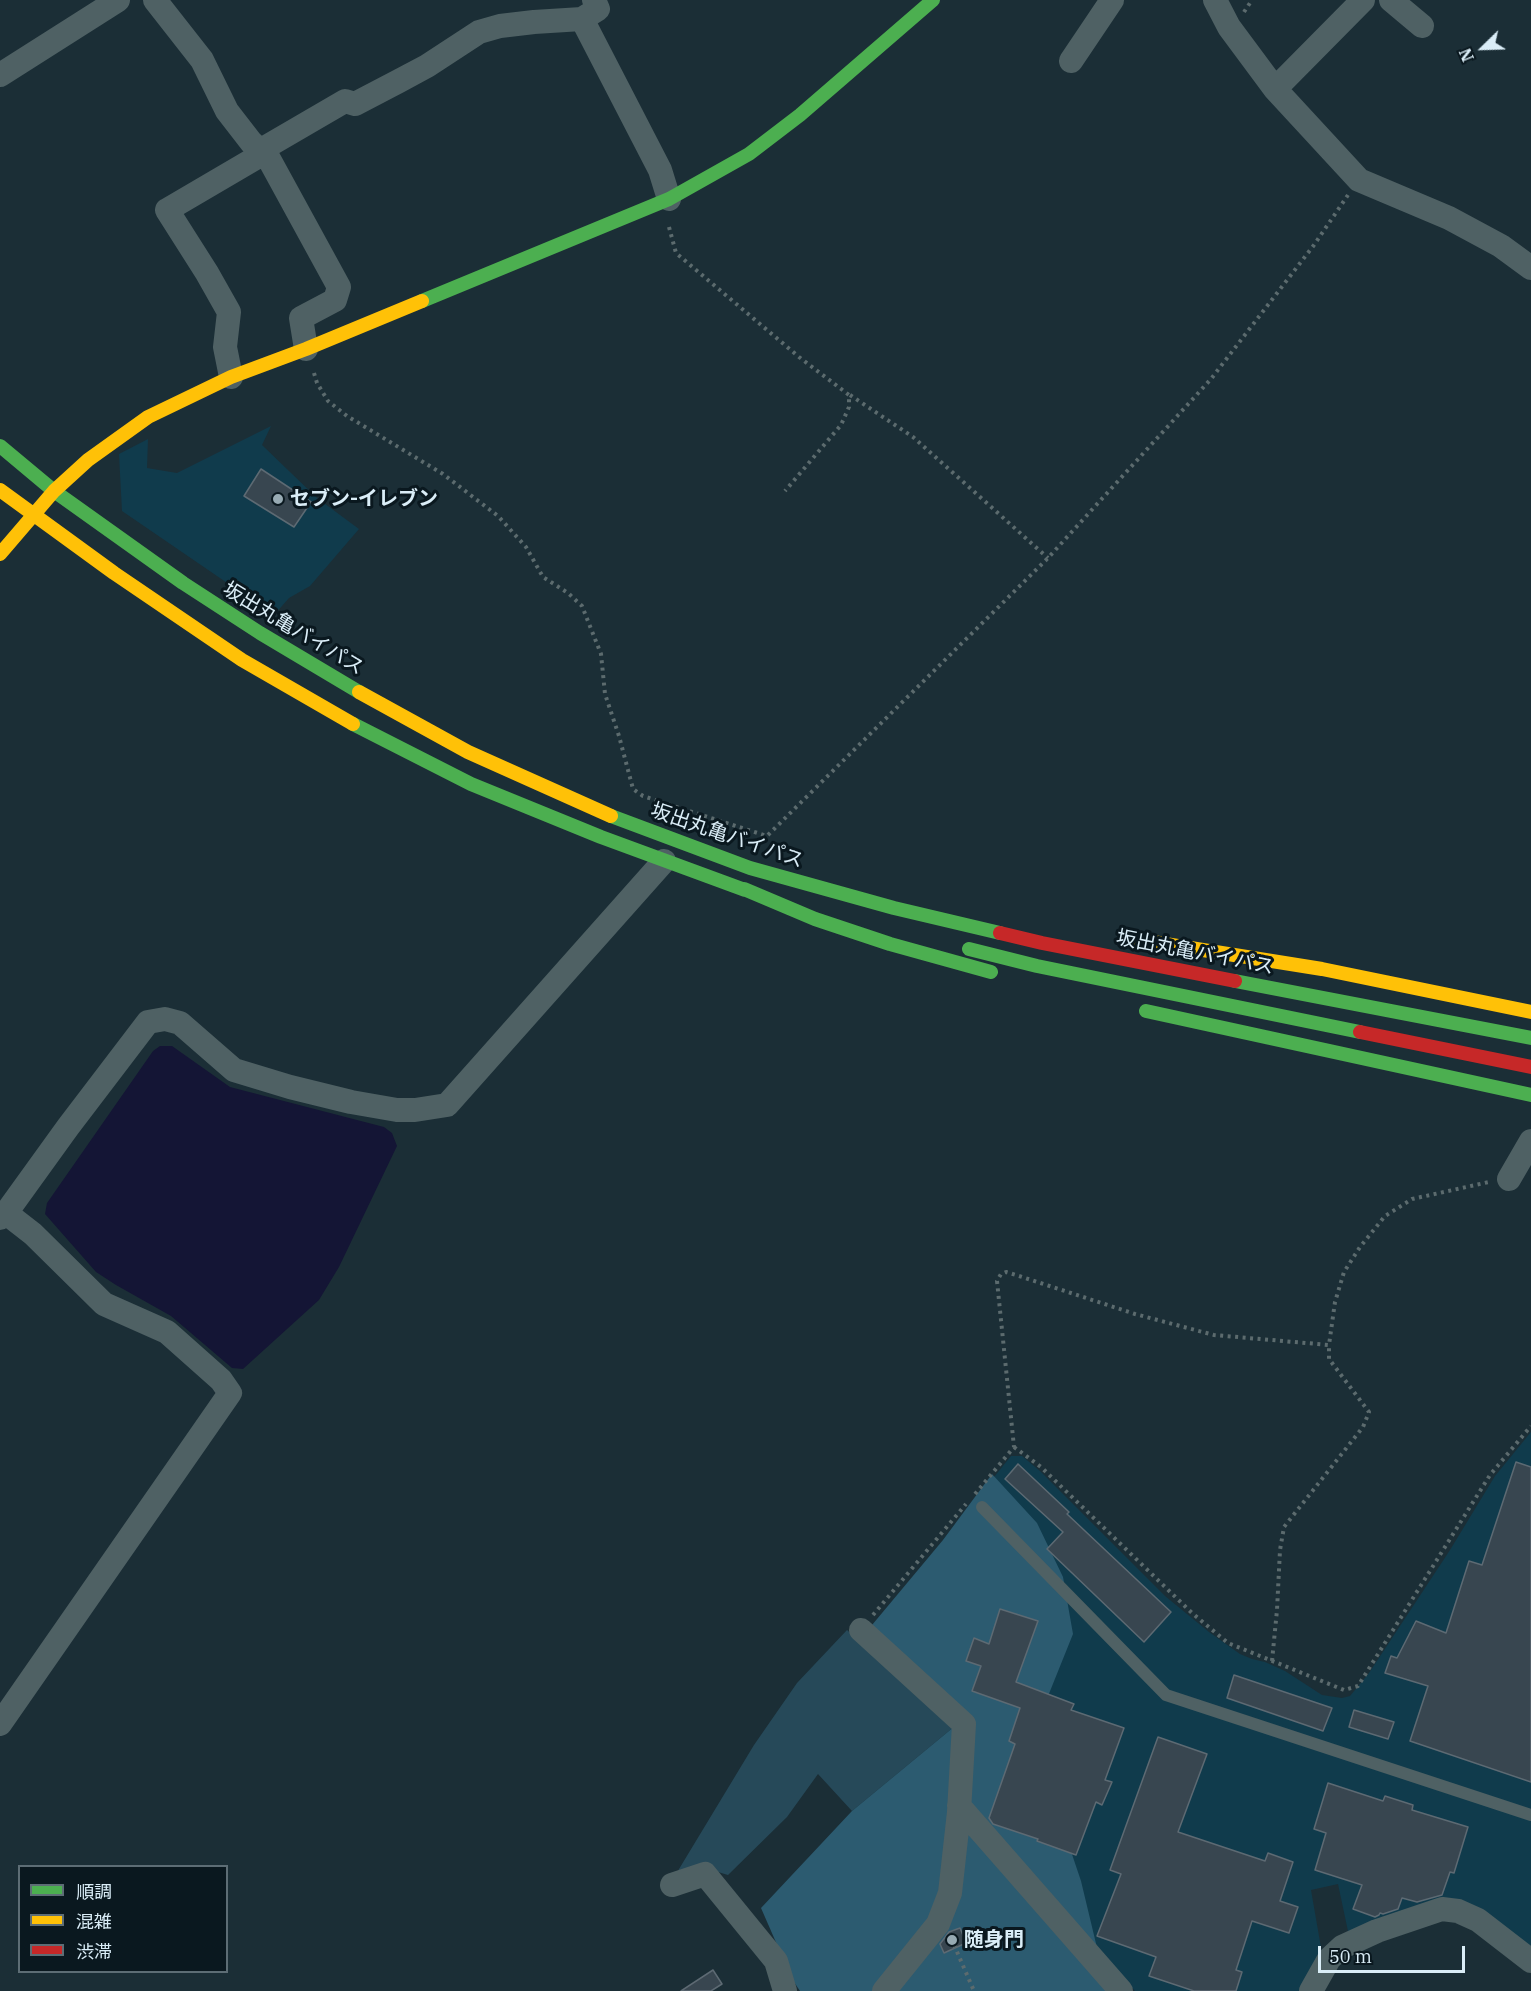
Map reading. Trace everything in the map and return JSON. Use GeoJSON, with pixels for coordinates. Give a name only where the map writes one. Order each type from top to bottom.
{"type":"FeatureCollection","features":[{"type":"Feature","properties":{"kind":"main road"},"geometry":{"type":"LineString","coordinates":[[0,554],[54,491],[88,460],[148,417],[231,377],[306,350],[669,199],[749,154],[800,115],[933,0]]}},
{"type":"Feature","properties":{"kind":"main road","name":"坂出丸亀バイパス"},"geometry":{"type":"LineString","coordinates":[[0,446],[54,491],[192,590],[260,633],[382,706],[468,752],[603,813],[750,868],[854,897],[1042,943],[1531,1038]]}},
{"type":"Feature","properties":{"kind":"main road"},"geometry":{"type":"LineString","coordinates":[[0,490],[114,573],[242,660],[367,732],[471,784],[601,837],[744,889],[815,919],[890,944],[1002,975]]}},
{"type":"Feature","properties":{"kind":"main road"},"geometry":{"type":"LineString","coordinates":[[744,889],[882,927]]}},
{"type":"Feature","properties":{"kind":"main road"},"geometry":{"type":"LineString","coordinates":[[854,897],[999,918]]}},
{"type":"Feature","properties":{"kind":"main road"},"geometry":{"type":"LineString","coordinates":[[1125,938],[1322,969],[1531,1012]]}},
{"type":"Feature","properties":{"kind":"main road"},"geometry":{"type":"LineString","coordinates":[[960,947],[1048,968],[1531,1067]]}},
{"type":"Feature","properties":{"kind":"main road"},"geometry":{"type":"LineString","coordinates":[[1138,1009],[1531,1095]]}},
{"type":"Feature","properties":{"kind":"street"},"geometry":{"type":"LineString","coordinates":[[0,75],[118,0]]}},
{"type":"Feature","properties":{"kind":"street"},"geometry":{"type":"LineString","coordinates":[[155,0],[202,60],[227,111],[251,142],[269,159],[339,287],[335,300],[301,318],[306,350]]}},
{"type":"Feature","properties":{"kind":"street"},"geometry":{"type":"LineString","coordinates":[[1071,61],[1112,0]]}},
{"type":"Feature","properties":{"kind":"street"},"geometry":{"type":"LineString","coordinates":[[1215,0],[1229,27],[1275,89],[1359,180],[1449,218],[1501,246],[1531,268]]}},
{"type":"Feature","properties":{"kind":"street"},"geometry":{"type":"LineString","coordinates":[[1275,89],[1363,0]]}},
{"type":"Feature","properties":{"kind":"street"},"geometry":{"type":"LineString","coordinates":[[1391,0],[1422,26]]}},
{"type":"Feature","properties":{"kind":"street"},"geometry":{"type":"LineString","coordinates":[[231,377],[225,347],[229,312],[167,210],[254,159],[261,152],[345,101],[356,104],[427,66],[479,32],[588,10],[660,170],[669,199]]}},
{"type":"Feature","properties":{"kind":"street"},"geometry":{"type":"LineString","coordinates":[[0,1724],[230,1393],[221,1380],[167,1332],[104,1304],[33,1234],[3,1216],[148,1022],[165,1019],[180,1023],[234,1070],[290,1087],[351,1102],[397,1110],[447,1105],[664,861]]}},
{"type":"Feature","properties":{"kind":"street"},"geometry":{"type":"LineString","coordinates":[[1509,1179],[1531,1141]]}},
{"type":"Feature","properties":{"kind":"street"},"geometry":{"type":"LineString","coordinates":[[861,1630],[964,1724],[950,1893],[938,1924],[884,1991]]}},
{"type":"Feature","properties":{"kind":"street"},"geometry":{"type":"LineString","coordinates":[[959,1806],[1121,1991]]}},
{"type":"Feature","properties":{"kind":"street"},"geometry":{"type":"LineString","coordinates":[[672,1885],[705,1874],[776,1961],[785,1991]]}},
{"type":"Feature","properties":{"kind":"street"},"geometry":{"type":"LineString","coordinates":[[1311,1991],[1329,1959],[1342,1947],[1377,1931],[1442,1909],[1458,1911],[1478,1920],[1531,1961]]}},
{"type":"Feature","properties":{"kind":"lane"},"geometry":{"type":"LineString","coordinates":[[982,1507],[1166,1695],[1531,1815]]}},
{"type":"Feature","properties":{"kind":"path"},"geometry":{"type":"LineString","coordinates":[[306,350],[317,383],[328,401],[347,417],[443,474],[498,516],[526,546],[543,577],[568,592],[582,606],[601,654],[605,694],[620,736],[633,789],[643,796],[767,836],[1048,558],[1211,379],[1286,283],[1359,180]]}},
{"type":"Feature","properties":{"kind":"path"},"geometry":{"type":"LineString","coordinates":[[669,199],[667,221],[676,253],[799,357],[849,395],[914,437],[1048,558]]}},
{"type":"Feature","properties":{"kind":"path"},"geometry":{"type":"LineString","coordinates":[[785,491],[841,425],[849,407],[849,395]]}},
{"type":"Feature","properties":{"kind":"path"},"geometry":{"type":"LineString","coordinates":[[652,831],[661,802]]}},
{"type":"Feature","properties":{"kind":"path"},"geometry":{"type":"LineString","coordinates":[[1272,1661],[1280,1550],[1284,1527],[1363,1427],[1369,1412],[1329,1359],[1335,1302],[1344,1272],[1360,1247],[1385,1216],[1412,1198],[1509,1179]]}},
{"type":"Feature","properties":{"kind":"path"},"geometry":{"type":"LineString","coordinates":[[861,1630],[1014,1447],[997,1281],[1001,1274],[1006,1272],[1135,1314],[1214,1335],[1329,1345]]}},
{"type":"Feature","properties":{"kind":"path"},"geometry":{"type":"LineString","coordinates":[[1014,1447],[1041,1467],[1192,1612],[1228,1643],[1344,1690],[1358,1686],[1490,1475],[1531,1426]]}},
{"type":"Feature","properties":{"kind":"path"},"geometry":{"type":"LineString","coordinates":[[941,1916],[974,1991]]}},
{"type":"Feature","properties":{"kind":"shaded area"},"geometry":{"type":"Polygon","coordinates":[[[271,426],[262,445],[317,498],[359,529],[310,586],[289,598],[274,615],[122,511],[119,454],[148,439],[147,468],[177,473],[271,426]]]}},
{"type":"Feature","properties":{"kind":"shaded area"},"geometry":{"type":"Polygon","coordinates":[[[160,1046],[172,1046],[230,1087],[384,1127],[392,1133],[397,1146],[339,1267],[319,1300],[243,1369],[232,1368],[171,1316],[96,1272],[45,1214],[47,1203],[153,1051],[160,1046]]]}},
{"type":"Feature","properties":{"kind":"shaded area"},"geometry":{"type":"Polygon","coordinates":[[[1531,1432],[1531,1954],[1462,1904],[1349,1936],[1338,1884],[1311,1890],[1323,1959],[1303,1991],[1135,1991],[966,1803],[972,1719],[943,1540],[1011,1456],[1022,1456],[1040,1471],[1165,1596],[1209,1632],[1240,1654],[1285,1671],[1322,1695],[1342,1698],[1350,1696],[1369,1673],[1450,1550],[1495,1476],[1531,1432]]]}},
{"type":"Feature","properties":{"kind":"shaded area"},"geometry":{"type":"Polygon","coordinates":[[[992,1474],[1037,1523],[1063,1577],[1073,1634],[1036,1726],[1049,1786],[1081,1881],[1105,1981],[1112,1991],[800,1991],[792,1979],[761,1908],[852,1811],[955,1726],[872,1625],[943,1540],[992,1474]]]}},
{"type":"Feature","properties":{"kind":"shaded area"},"geometry":{"type":"Polygon","coordinates":[[[847,1630],[955,1726],[852,1811],[818,1774],[787,1817],[728,1875],[705,1868],[676,1874],[754,1745],[797,1683],[847,1630]]]}},
{"type":"Feature","properties":{"kind":"building","name":"セブン-イレブン"},"geometry":{"type":"Polygon","coordinates":[[[261,469],[311,502],[294,527],[244,496],[261,469]]]}},
{"type":"Feature","properties":{"kind":"building"},"geometry":{"type":"Polygon","coordinates":[[[1516,1462],[1531,1467],[1531,1782],[1410,1741],[1428,1686],[1385,1673],[1391,1656],[1397,1658],[1416,1621],[1446,1633],[1469,1561],[1482,1565],[1516,1462]]]}},
{"type":"Feature","properties":{"kind":"building"},"geometry":{"type":"Polygon","coordinates":[[[1018,1464],[1069,1512],[1067,1514],[1171,1612],[1144,1642],[1047,1549],[1063,1532],[1005,1479],[1018,1464]]]}},
{"type":"Feature","properties":{"kind":"building"},"geometry":{"type":"Polygon","coordinates":[[[1000,1609],[1038,1621],[1016,1682],[1074,1704],[1071,1710],[1124,1728],[1105,1780],[1112,1782],[1102,1805],[1096,1802],[1076,1855],[993,1824],[989,1818],[1015,1744],[1009,1741],[1020,1708],[972,1691],[981,1666],[966,1661],[974,1638],[989,1644],[1000,1609]]]}},
{"type":"Feature","properties":{"kind":"building"},"geometry":{"type":"Polygon","coordinates":[[[1234,1675],[1332,1708],[1323,1731],[1227,1698],[1234,1675]]]}},
{"type":"Feature","properties":{"kind":"building"},"geometry":{"type":"Polygon","coordinates":[[[1354,1710],[1394,1722],[1388,1739],[1349,1727],[1354,1710]]]}},
{"type":"Feature","properties":{"kind":"building"},"geometry":{"type":"Polygon","coordinates":[[[1158,1737],[1207,1754],[1178,1832],[1265,1861],[1268,1853],[1293,1862],[1280,1901],[1298,1907],[1289,1933],[1252,1921],[1236,1970],[1242,1972],[1236,1991],[1194,1991],[1149,1976],[1156,1957],[1097,1936],[1121,1874],[1110,1870],[1158,1737]]]}},
{"type":"Feature","properties":{"kind":"building"},"geometry":{"type":"Polygon","coordinates":[[[1328,1783],[1383,1801],[1385,1796],[1413,1805],[1412,1810],[1468,1827],[1454,1873],[1450,1872],[1442,1895],[1417,1902],[1402,1898],[1398,1909],[1380,1913],[1375,1917],[1353,1909],[1362,1885],[1315,1870],[1326,1833],[1314,1829],[1328,1783]]]}},
{"type":"Feature","properties":{"kind":"building","name":"随身門"},"geometry":{"type":"Polygon","coordinates":[[[960,1928],[966,1943],[944,1953],[940,1944],[949,1932],[960,1928]]]}},
{"type":"Feature","properties":{"kind":"building"},"geometry":{"type":"Polygon","coordinates":[[[713,1970],[722,1984],[711,1991],[681,1991],[713,1970]]]}},
{"type":"Feature","properties":{"kind":"traffic: fast"},"geometry":{"type":"LineString","coordinates":[[422,301],[669,199],[749,154],[800,115],[933,0]]}},
{"type":"Feature","properties":{"kind":"traffic: fast"},"geometry":{"type":"LineString","coordinates":[[0,446],[54,491],[183,583],[260,633],[359,692]]}},
{"type":"Feature","properties":{"kind":"traffic: fast"},"geometry":{"type":"LineString","coordinates":[[353,724],[471,784],[601,837],[745,890]]}},
{"type":"Feature","properties":{"kind":"traffic: fast"},"geometry":{"type":"LineString","coordinates":[[611,816],[750,868],[894,908],[1000,933]]}},
{"type":"Feature","properties":{"kind":"traffic: fast"},"geometry":{"type":"LineString","coordinates":[[744,889],[815,919],[890,944],[991,972]]}},
{"type":"Feature","properties":{"kind":"traffic: fast"},"geometry":{"type":"LineString","coordinates":[[969,949],[1037,966],[1360,1032]]}},
{"type":"Feature","properties":{"kind":"traffic: fast"},"geometry":{"type":"LineString","coordinates":[[1235,981],[1531,1038]]}},
{"type":"Feature","properties":{"kind":"traffic: fast"},"geometry":{"type":"LineString","coordinates":[[1146,1011],[1531,1095]]}},
{"type":"Feature","properties":{"kind":"traffic: slow"},"geometry":{"type":"LineString","coordinates":[[0,554],[54,491],[88,460],[148,417],[231,377],[422,301]]}},
{"type":"Feature","properties":{"kind":"traffic: slow"},"geometry":{"type":"LineString","coordinates":[[0,490],[114,573],[242,660],[353,724]]}},
{"type":"Feature","properties":{"kind":"traffic: slow"},"geometry":{"type":"LineString","coordinates":[[359,692],[468,752],[611,816]]}},
{"type":"Feature","properties":{"kind":"traffic: slow"},"geometry":{"type":"LineString","coordinates":[[1134,939],[1322,969],[1531,1012]]}},
{"type":"Feature","properties":{"kind":"traffic: jam"},"geometry":{"type":"LineString","coordinates":[[1000,933],[1235,981]]}},
{"type":"Feature","properties":{"kind":"traffic: jam"},"geometry":{"type":"LineString","coordinates":[[1360,1032],[1531,1067]]}},
{"type":"Feature","properties":{"kind":"place","name":"セブン-イレブン"},"geometry":{"type":"Point","coordinates":[278,499]}},
{"type":"Feature","properties":{"kind":"place","name":"随身門"},"geometry":{"type":"Point","coordinates":[952,1940]}}]}
